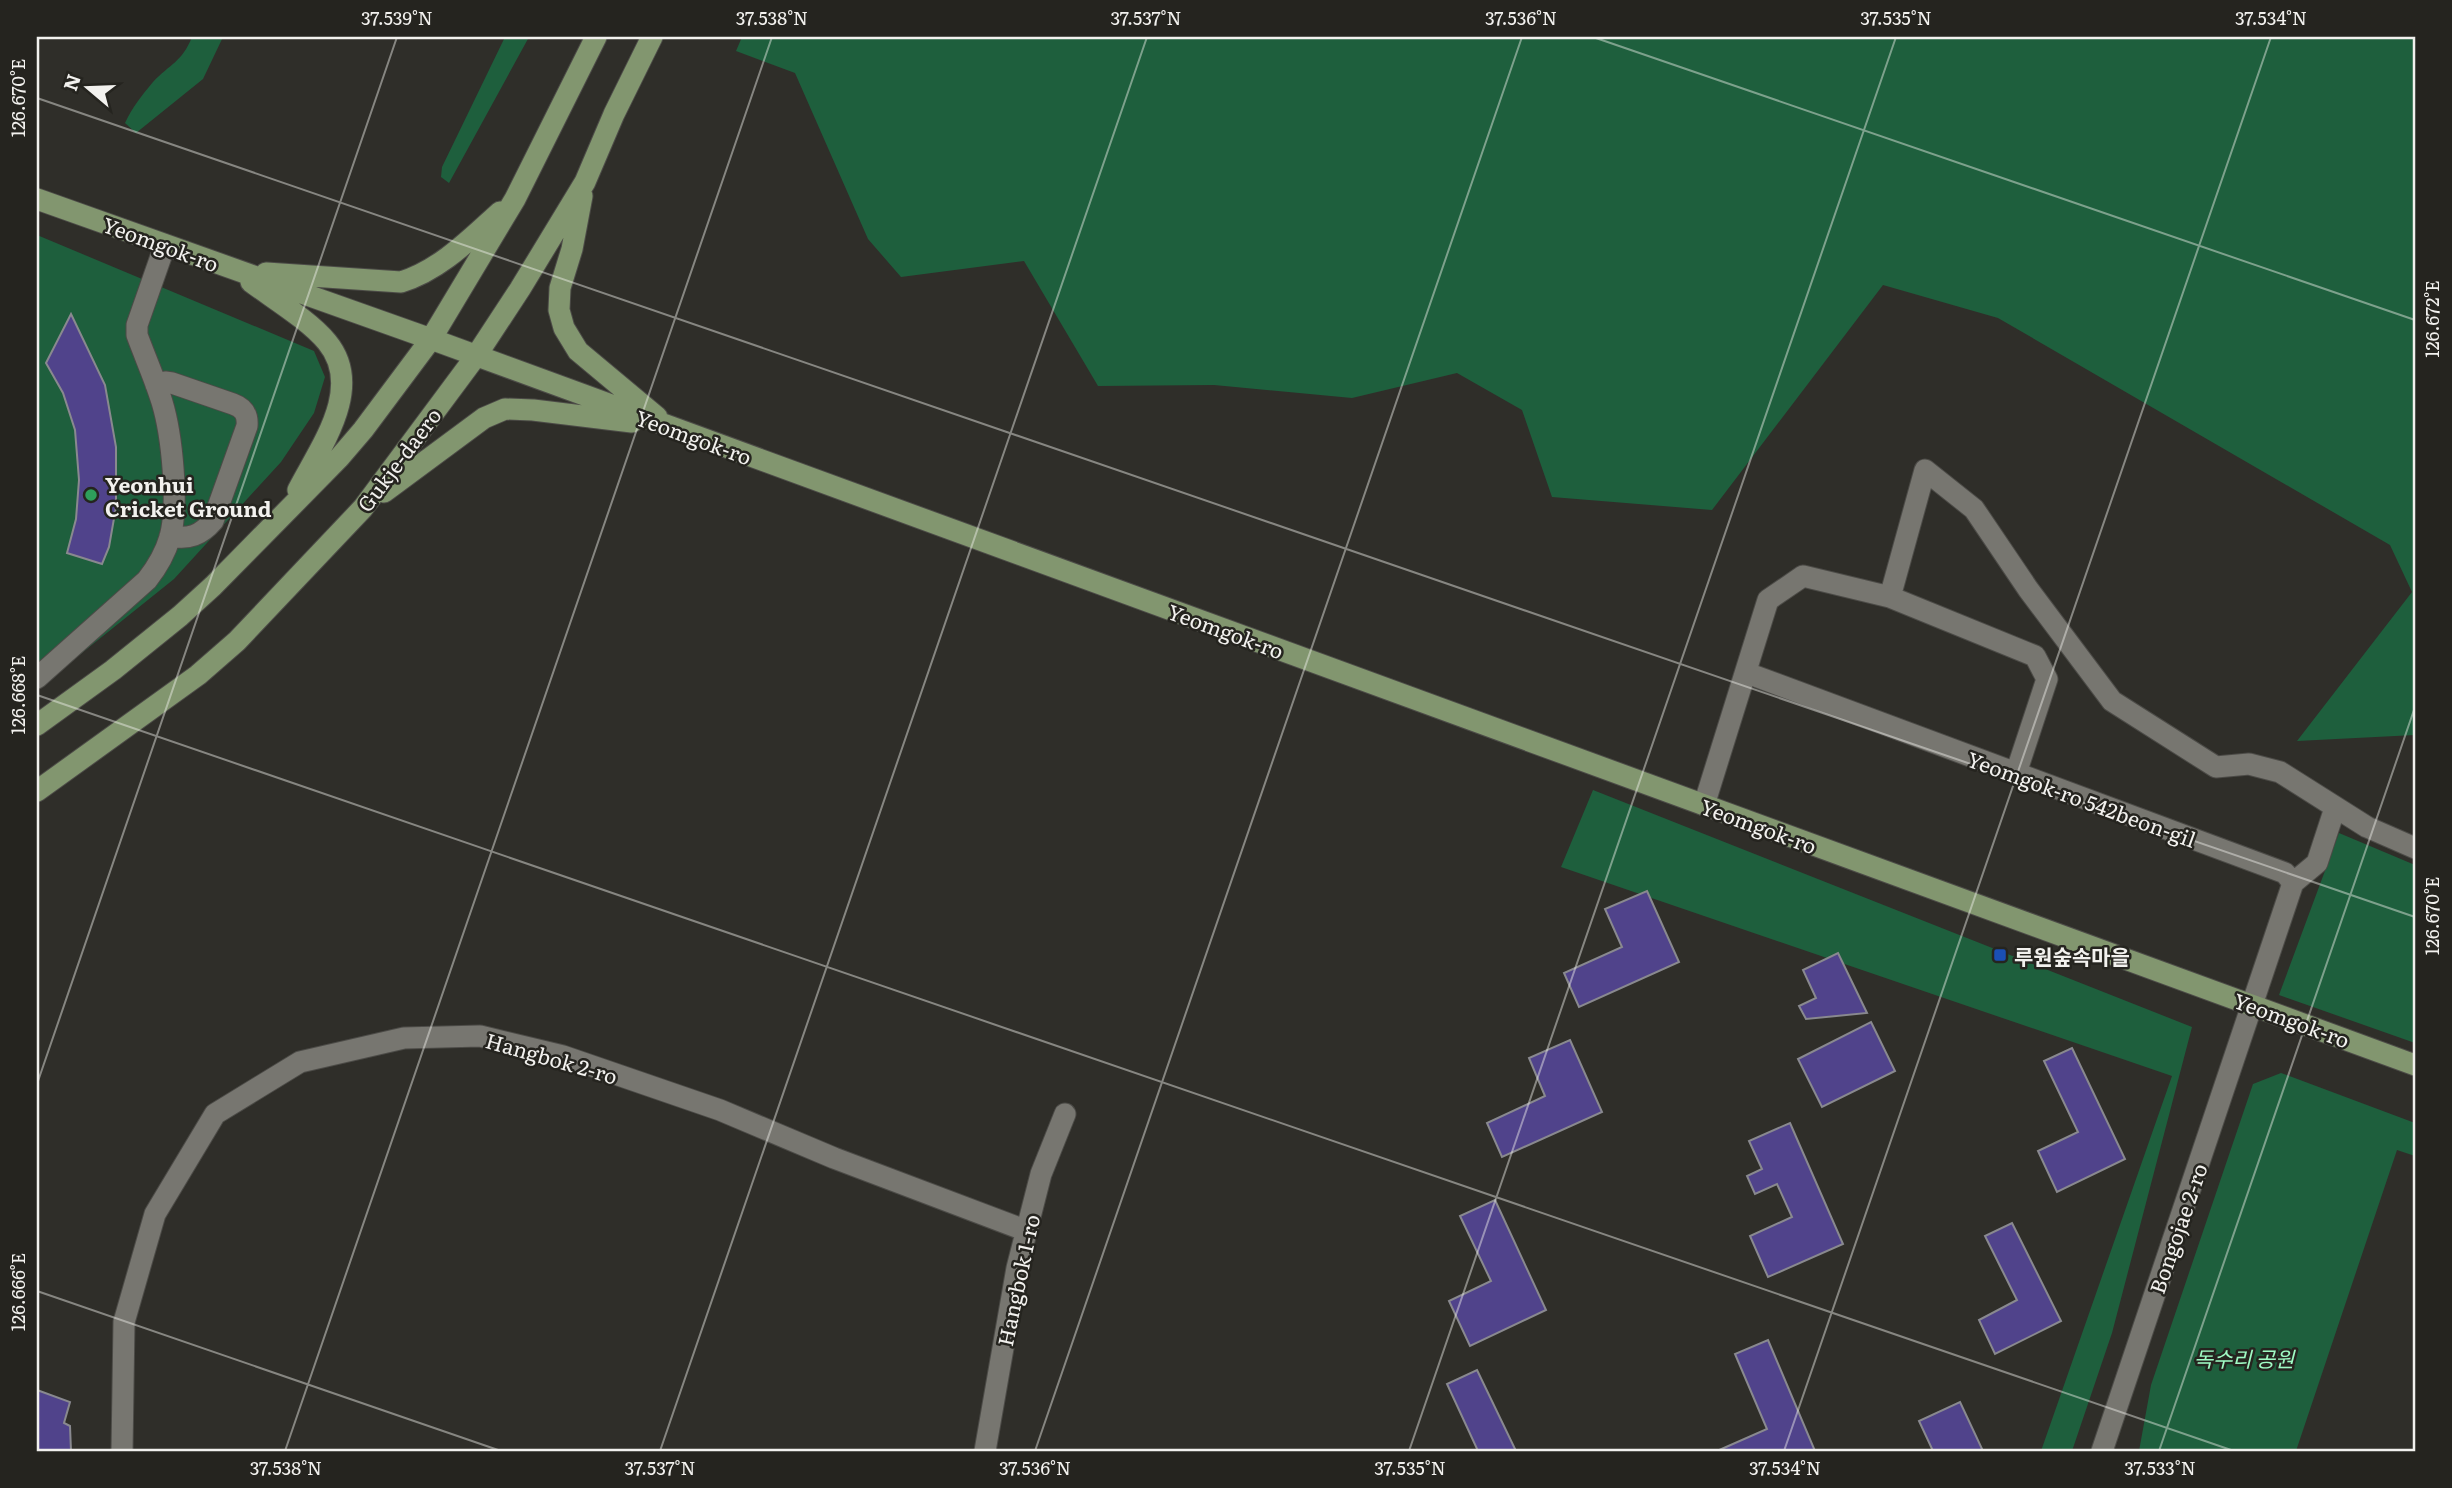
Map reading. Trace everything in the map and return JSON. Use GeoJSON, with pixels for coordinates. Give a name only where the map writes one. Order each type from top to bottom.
{"type":"FeatureCollection","features":[{"type":"Feature","properties":{"kind":"main road"},"geometry":{"type":"LineString","coordinates":[[37,724],[146,645],[213,586],[363,430],[431,340],[515,200],[596,37]]}},
{"type":"Feature","properties":{"kind":"main road","name":"Gukje-daero"},"geometry":{"type":"LineString","coordinates":[[37,791],[198,675],[237,641],[362,508],[476,356],[520,289],[585,182],[614,114],[652,37]]}},
{"type":"Feature","properties":{"kind":"main road"},"geometry":{"type":"LineString","coordinates":[[585,182],[572,249],[559,288],[559,310],[564,328],[578,351],[670,427]]}},
{"type":"Feature","properties":{"kind":"main road","name":"Yeomgok-ro"},"geometry":{"type":"LineString","coordinates":[[37,199],[476,356],[2415,1065]]}},
{"type":"Feature","properties":{"kind":"main road"},"geometry":{"type":"LineString","coordinates":[[236,270],[401,282],[419,276],[437,265],[515,200]]}},
{"type":"Feature","properties":{"kind":"main road"},"geometry":{"type":"LineString","coordinates":[[236,270],[328,343],[342,374],[338,411],[289,507]]}},
{"type":"Feature","properties":{"kind":"main road"},"geometry":{"type":"LineString","coordinates":[[362,508],[484,418],[505,409],[670,427]]}},
{"type":"Feature","properties":{"kind":"street"},"geometry":{"type":"LineString","coordinates":[[37,678],[147,580],[160,564],[170,536],[174,514],[171,443],[162,403],[137,335],[137,325],[165,245]]}},
{"type":"Feature","properties":{"kind":"street"},"geometry":{"type":"LineString","coordinates":[[156,385],[172,383],[242,407],[248,417],[213,521],[205,531],[190,537],[170,536]]}},
{"type":"Feature","properties":{"kind":"street"},"geometry":{"type":"LineString","coordinates":[[1890,597],[1925,470],[1974,509],[2028,589],[2112,701],[2216,767],[2249,764],[2280,772],[2367,827],[2415,848]]}},
{"type":"Feature","properties":{"kind":"street"},"geometry":{"type":"LineString","coordinates":[[1704,805],[1768,600],[1803,576],[1890,597],[2035,656],[2047,680],[2015,773]]}},
{"type":"Feature","properties":{"kind":"street","name":"Yeomgok-ro 542beon-gil"},"geometry":{"type":"LineString","coordinates":[[1747,673],[2285,873],[2294,883]]}},
{"type":"Feature","properties":{"kind":"street"},"geometry":{"type":"LineString","coordinates":[[2253,1005],[2294,883],[2317,863],[2335,808]]}},
{"type":"Feature","properties":{"kind":"street","name":"Bongojae 2-ro"},"geometry":{"type":"LineString","coordinates":[[2102,1451],[2253,1005]]}},
{"type":"Feature","properties":{"kind":"street","name":"Hangbok 2-ro"},"geometry":{"type":"LineString","coordinates":[[122,1451],[124,1322],[155,1214],[215,1114],[300,1062],[404,1038],[480,1036],[563,1056],[720,1110],[834,1158],[1027,1231]]}},
{"type":"Feature","properties":{"kind":"street","name":"Hangbok 1-ro"},"geometry":{"type":"LineString","coordinates":[[985,1451],[1017,1268],[1041,1174],[1065,1114]]}},
{"type":"Feature","properties":{"kind":"green space"},"geometry":{"type":"Polygon","coordinates":[[[192,37],[223,37],[203,79],[136,133],[125,123],[131,112],[153,82],[180,57],[192,37]]]}},
{"type":"Feature","properties":{"kind":"green space"},"geometry":{"type":"Polygon","coordinates":[[[505,37],[529,37],[449,183],[441,177],[442,167],[505,37]]]}},
{"type":"Feature","properties":{"kind":"green space"},"geometry":{"type":"Polygon","coordinates":[[[742,37],[2415,37],[2415,735],[2297,741],[2412,592],[2390,545],[1998,318],[1883,285],[1712,510],[1552,497],[1522,410],[1457,373],[1352,398],[1214,385],[1098,386],[1024,261],[901,277],[868,239],[795,73],[736,51],[742,37]]]}},
{"type":"Feature","properties":{"kind":"green space"},"geometry":{"type":"Polygon","coordinates":[[[37,235],[314,351],[325,377],[314,413],[281,462],[174,579],[37,689],[37,235]]]}},
{"type":"Feature","properties":{"kind":"green space"},"geometry":{"type":"Polygon","coordinates":[[[1593,790],[2192,1027],[2112,1333],[2072,1451],[2041,1451],[2172,1076],[1561,867],[1593,790]]]}},
{"type":"Feature","properties":{"kind":"green space"},"geometry":{"type":"Polygon","coordinates":[[[2339,833],[2415,865],[2415,1043],[2279,995],[2339,833]]]}},
{"type":"Feature","properties":{"kind":"green space","name":"독수리 공원"},"geometry":{"type":"Polygon","coordinates":[[[2281,1073],[2415,1123],[2415,1156],[2397,1150],[2296,1451],[2139,1451],[2151,1385],[2253,1084],[2281,1073]]]}},
{"type":"Feature","properties":{"kind":"building"},"geometry":{"type":"Polygon","coordinates":[[[71,314],[105,385],[116,447],[116,507],[109,547],[102,564],[67,553],[76,519],[79,480],[75,430],[63,393],[46,363],[71,314]]]}},
{"type":"Feature","properties":{"kind":"building"},"geometry":{"type":"Polygon","coordinates":[[[1647,891],[1679,962],[1579,1007],[1564,973],[1622,947],[1605,909],[1647,891]]]}},
{"type":"Feature","properties":{"kind":"building"},"geometry":{"type":"Polygon","coordinates":[[[1838,953],[1867,1013],[1806,1019],[1799,1006],[1816,998],[1803,970],[1838,953]]]}},
{"type":"Feature","properties":{"kind":"building"},"geometry":{"type":"Polygon","coordinates":[[[1871,1022],[1895,1071],[1822,1107],[1798,1059],[1871,1022]]]}},
{"type":"Feature","properties":{"kind":"building"},"geometry":{"type":"Polygon","coordinates":[[[1570,1040],[1602,1112],[1502,1157],[1487,1123],[1545,1096],[1529,1058],[1570,1040]]]}},
{"type":"Feature","properties":{"kind":"building"},"geometry":{"type":"Polygon","coordinates":[[[2072,1048],[2125,1159],[2057,1192],[2038,1151],[2078,1132],[2044,1061],[2072,1048]]]}},
{"type":"Feature","properties":{"kind":"building"},"geometry":{"type":"Polygon","coordinates":[[[1790,1123],[1843,1244],[1768,1277],[1750,1236],[1792,1217],[1777,1184],[1755,1194],[1747,1176],[1762,1169],[1749,1141],[1790,1123]]]}},
{"type":"Feature","properties":{"kind":"building"},"geometry":{"type":"Polygon","coordinates":[[[1495,1200],[1546,1310],[1470,1346],[1449,1301],[1491,1281],[1460,1216],[1495,1200]]]}},
{"type":"Feature","properties":{"kind":"building"},"geometry":{"type":"Polygon","coordinates":[[[2012,1223],[2061,1321],[1995,1354],[1979,1320],[2017,1300],[1985,1236],[2012,1223]]]}},
{"type":"Feature","properties":{"kind":"building"},"geometry":{"type":"Polygon","coordinates":[[[1768,1340],[1815,1451],[1717,1451],[1767,1429],[1735,1354],[1768,1340]]]}},
{"type":"Feature","properties":{"kind":"building"},"geometry":{"type":"Polygon","coordinates":[[[1477,1370],[1516,1451],[1478,1451],[1447,1384],[1477,1370]]]}},
{"type":"Feature","properties":{"kind":"building"},"geometry":{"type":"Polygon","coordinates":[[[37,1390],[70,1402],[64,1423],[70,1426],[71,1451],[37,1451],[37,1390]]]}},
{"type":"Feature","properties":{"kind":"building"},"geometry":{"type":"Polygon","coordinates":[[[1960,1402],[1983,1451],[1933,1451],[1919,1421],[1960,1402]]]}},
{"type":"Feature","properties":{"kind":"place","name":"Yeonhui Cricket Ground"},"geometry":{"type":"Point","coordinates":[91,495]}},
{"type":"Feature","properties":{"kind":"place","name":"루원숲속마을"},"geometry":{"type":"Point","coordinates":[2000,955]}}]}
